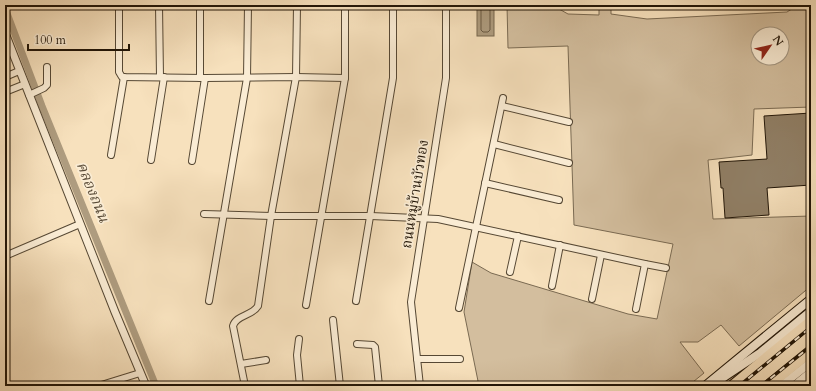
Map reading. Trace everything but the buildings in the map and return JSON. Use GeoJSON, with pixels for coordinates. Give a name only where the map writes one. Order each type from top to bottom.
{"type":"FeatureCollection","features":[{"type":"Feature","properties":{"kind":"highway"},"geometry":{"type":"LineString","coordinates":[[732,386],[811,321]]}},
{"type":"Feature","properties":{"kind":"highway"},"geometry":{"type":"LineString","coordinates":[[768,386],[811,351]]}},
{"type":"Feature","properties":{"kind":"main road"},"geometry":{"type":"LineString","coordinates":[[704,386],[811,299]]}},
{"type":"Feature","properties":{"kind":"main road"},"geometry":{"type":"LineString","coordinates":[[711,386],[760,353],[811,311]]}},
{"type":"Feature","properties":{"kind":"main road"},"geometry":{"type":"LineString","coordinates":[[781,386],[811,362]]}},
{"type":"Feature","properties":{"kind":"main road"},"geometry":{"type":"LineString","coordinates":[[794,386],[811,372]]}},
{"type":"Feature","properties":{"kind":"street"},"geometry":{"type":"LineString","coordinates":[[119,5],[120,76],[203,78],[345,78]]}},
{"type":"Feature","properties":{"kind":"street"},"geometry":{"type":"LineString","coordinates":[[151,160],[162,77],[160,5]]}},
{"type":"Feature","properties":{"kind":"street"},"geometry":{"type":"LineString","coordinates":[[192,161],[203,78],[200,5]]}},
{"type":"Feature","properties":{"kind":"street"},"geometry":{"type":"LineString","coordinates":[[209,301],[247,78],[248,5]]}},
{"type":"Feature","properties":{"kind":"street"},"geometry":{"type":"LineString","coordinates":[[245,386],[233,323],[237,319],[254,311],[258,306],[271,216],[296,77],[297,5]]}},
{"type":"Feature","properties":{"kind":"street"},"geometry":{"type":"LineString","coordinates":[[306,305],[345,78],[345,5]]}},
{"type":"Feature","properties":{"kind":"street"},"geometry":{"type":"LineString","coordinates":[[356,301],[393,78],[393,5]]}},
{"type":"Feature","properties":{"kind":"street","name":"ถนนหมู่บ้านบัวทอง"},"geometry":{"type":"LineString","coordinates":[[420,386],[410,302],[446,78],[446,5]]}},
{"type":"Feature","properties":{"kind":"street"},"geometry":{"type":"LineString","coordinates":[[5,33],[19,71],[25,84],[32,93],[80,224],[146,386]]}},
{"type":"Feature","properties":{"kind":"street"},"geometry":{"type":"LineString","coordinates":[[32,93],[44,88],[47,85],[47,66]]}},
{"type":"Feature","properties":{"kind":"street"},"geometry":{"type":"LineString","coordinates":[[5,76],[19,71]]}},
{"type":"Feature","properties":{"kind":"street"},"geometry":{"type":"LineString","coordinates":[[111,155],[124,77]]}},
{"type":"Feature","properties":{"kind":"street"},"geometry":{"type":"LineString","coordinates":[[5,92],[25,84]]}},
{"type":"Feature","properties":{"kind":"street"},"geometry":{"type":"LineString","coordinates":[[459,308],[503,98]]}},
{"type":"Feature","properties":{"kind":"street"},"geometry":{"type":"LineString","coordinates":[[502,106],[569,122]]}},
{"type":"Feature","properties":{"kind":"street"},"geometry":{"type":"LineString","coordinates":[[494,144],[569,163]]}},
{"type":"Feature","properties":{"kind":"street"},"geometry":{"type":"LineString","coordinates":[[485,183],[559,200]]}},
{"type":"Feature","properties":{"kind":"street"},"geometry":{"type":"LineString","coordinates":[[204,214],[371,216],[438,219],[666,268]]}},
{"type":"Feature","properties":{"kind":"street"},"geometry":{"type":"LineString","coordinates":[[5,256],[80,224]]}},
{"type":"Feature","properties":{"kind":"street"},"geometry":{"type":"LineString","coordinates":[[510,272],[518,236]]}},
{"type":"Feature","properties":{"kind":"street"},"geometry":{"type":"LineString","coordinates":[[552,286],[560,245]]}},
{"type":"Feature","properties":{"kind":"street"},"geometry":{"type":"LineString","coordinates":[[592,299],[601,254]]}},
{"type":"Feature","properties":{"kind":"street"},"geometry":{"type":"LineString","coordinates":[[636,309],[645,264]]}},
{"type":"Feature","properties":{"kind":"street"},"geometry":{"type":"LineString","coordinates":[[333,320],[340,386]]}},
{"type":"Feature","properties":{"kind":"street"},"geometry":{"type":"LineString","coordinates":[[299,339],[297,355],[300,386]]}},
{"type":"Feature","properties":{"kind":"street"},"geometry":{"type":"LineString","coordinates":[[357,344],[373,345],[375,347],[379,386]]}},
{"type":"Feature","properties":{"kind":"street"},"geometry":{"type":"LineString","coordinates":[[417,359],[460,359]]}},
{"type":"Feature","properties":{"kind":"street"},"geometry":{"type":"LineString","coordinates":[[241,364],[266,360]]}},
{"type":"Feature","properties":{"kind":"street"},"geometry":{"type":"LineString","coordinates":[[98,386],[140,373]]}},
{"type":"Feature","properties":{"kind":"shaded area"},"geometry":{"type":"Polygon","coordinates":[[[507,5],[552,5],[568,14],[599,15],[599,5],[611,5],[611,14],[647,19],[787,12],[798,5],[811,5],[811,107],[754,109],[752,155],[708,160],[713,219],[811,216],[811,286],[739,346],[721,325],[698,342],[680,342],[704,373],[688,386],[479,386],[464,312],[472,262],[491,273],[628,314],[657,319],[673,244],[574,225],[568,46],[508,48],[507,5]]]}},
{"type":"Feature","properties":{"kind":"water"},"geometry":{"type":"Polygon","coordinates":[[[477,6],[494,6],[494,36],[477,36],[477,6]]]}},
{"type":"Feature","properties":{"kind":"waterway","name":"คลองถนน"},"geometry":{"type":"LineString","coordinates":[[5,8],[42,106],[156,386]]}},
{"type":"Feature","properties":{"kind":"railway"},"geometry":{"type":"LineString","coordinates":[[739,386],[811,327]]}},
{"type":"Feature","properties":{"kind":"railway"},"geometry":{"type":"LineString","coordinates":[[761,386],[811,346]]}}]}
